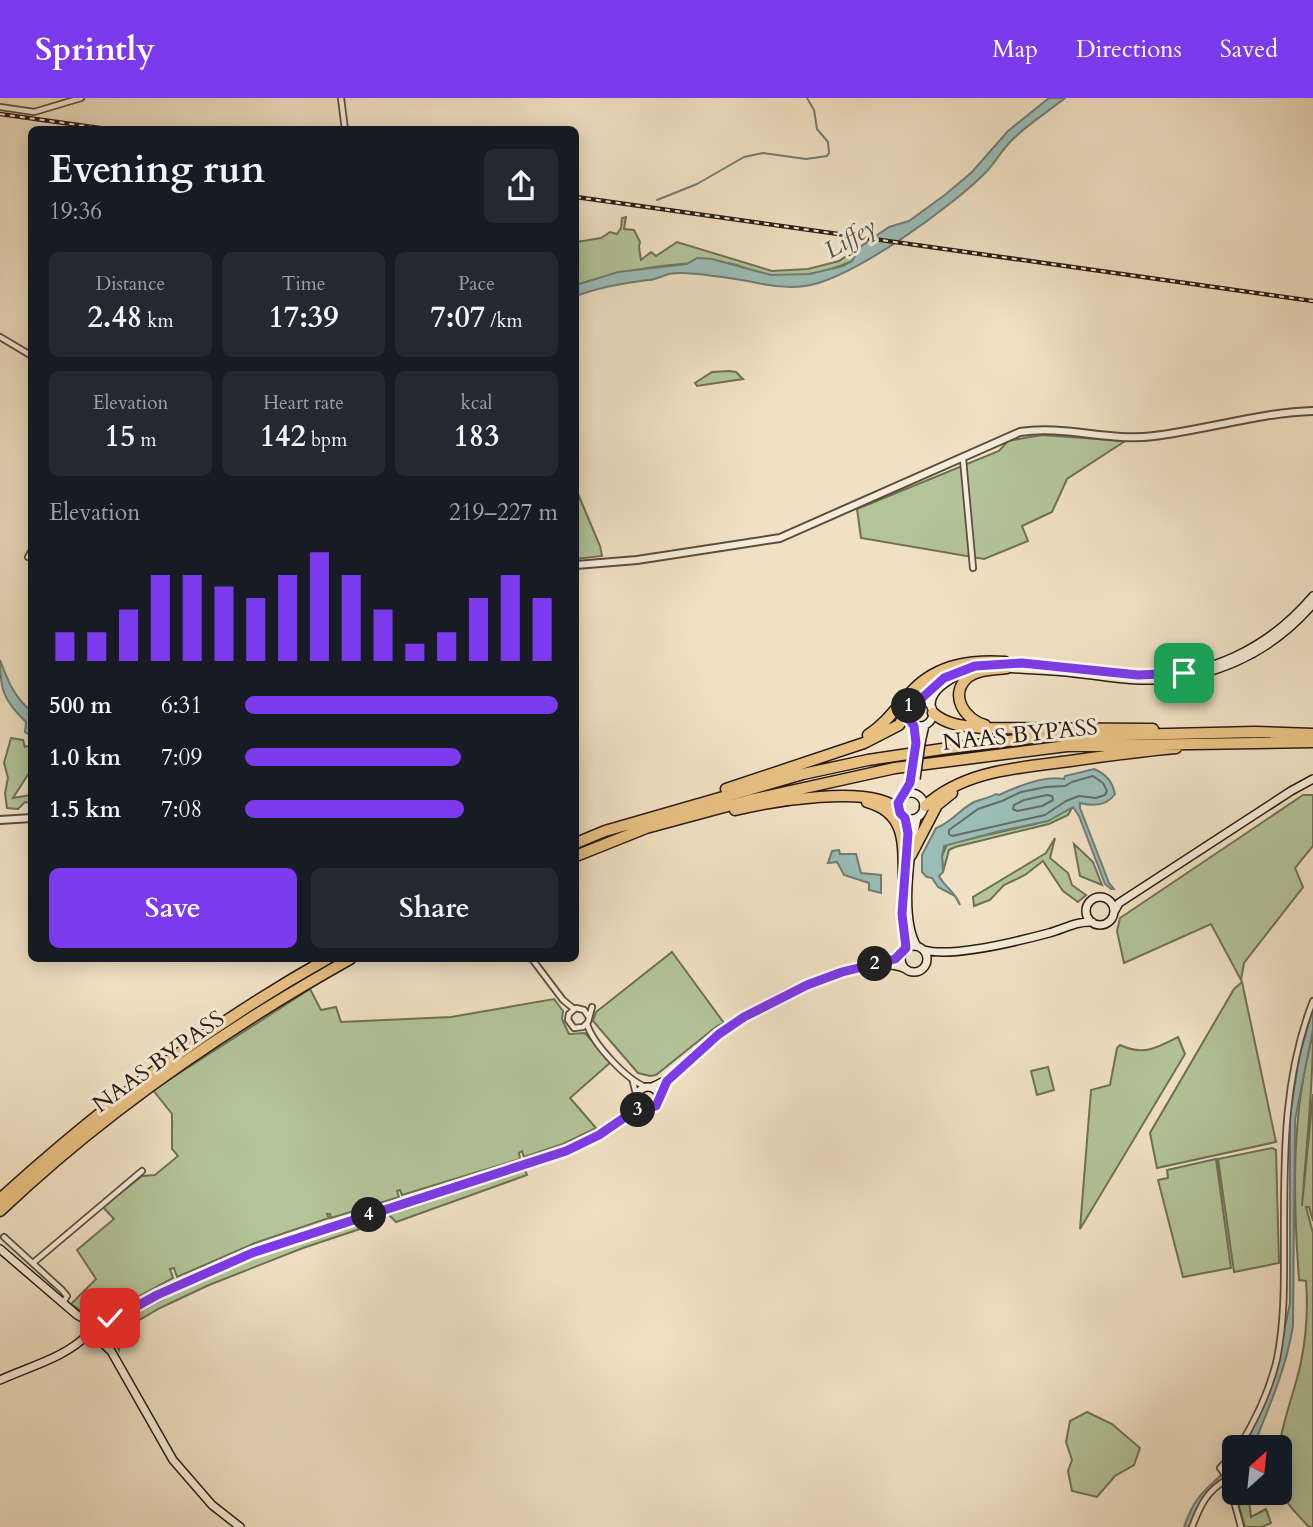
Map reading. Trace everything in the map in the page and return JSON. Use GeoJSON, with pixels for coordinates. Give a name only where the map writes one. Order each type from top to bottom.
{"type":"FeatureCollection","features":[{"type":"Feature","properties":{"kind":"highway"},"geometry":{"type":"LineString","coordinates":[[840,751],[886,722],[915,688],[942,670],[971,662],[1006,665]]}},
{"type":"Feature","properties":{"kind":"highway"},"geometry":{"type":"LineString","coordinates":[[1002,727],[977,723],[969,718],[962,710],[959,695],[965,681],[976,673],[1006,665]]}},
{"type":"Feature","properties":{"kind":"highway"},"geometry":{"type":"LineString","coordinates":[[932,710],[944,722],[958,726],[1206,730],[1310,738]]}},
{"type":"Feature","properties":{"kind":"highway"},"geometry":{"type":"LineString","coordinates":[[654,817],[695,800],[864,743],[909,717]]}},
{"type":"Feature","properties":{"kind":"highway","name":"NAAS BYPASS"},"geometry":{"type":"LineString","coordinates":[[579,842],[654,817],[803,774],[942,749],[1040,737],[1255,732],[1310,738]]}},
{"type":"Feature","properties":{"kind":"highway"},"geometry":{"type":"LineString","coordinates":[[925,806],[944,791],[979,776],[1015,767],[1128,753],[1310,738]]}},
{"type":"Feature","properties":{"kind":"highway","name":"NAAS BYPASS"},"geometry":{"type":"LineString","coordinates":[[579,855],[646,828],[737,803],[895,768],[1067,746],[1310,738]]}},
{"type":"Feature","properties":{"kind":"highway"},"geometry":{"type":"LineString","coordinates":[[911,855],[937,805],[979,776]]}},
{"type":"Feature","properties":{"kind":"highway"},"geometry":{"type":"LineString","coordinates":[[590,851],[685,822],[748,807],[842,795],[877,799],[891,804],[902,814]]}},
{"type":"Feature","properties":{"kind":"highway"},"geometry":{"type":"LineString","coordinates":[[831,797],[876,805],[895,819],[902,839],[904,878]]}},
{"type":"Feature","properties":{"kind":"highway","name":"NAAS BYPASS"},"geometry":{"type":"LineString","coordinates":[[0,1199],[114,1102],[219,1025],[322,962]]}},
{"type":"Feature","properties":{"kind":"highway","name":"NAAS BYPASS"},"geometry":{"type":"LineString","coordinates":[[0,1211],[94,1131],[175,1069],[251,1017],[345,962]]}},
{"type":"Feature","properties":{"kind":"main road"},"geometry":{"type":"LineString","coordinates":[[918,743],[908,706],[944,678],[958,671],[1006,665],[1138,675],[1184,673],[1224,661],[1253,648],[1290,620],[1313,596]]}},
{"type":"Feature","properties":{"kind":"main road"},"geometry":{"type":"LineString","coordinates":[[906,969],[901,963],[908,833],[898,803],[913,778],[918,743],[925,725],[930,720],[931,701],[935,692],[961,673],[1006,665],[1144,680],[1205,674],[1237,662],[1270,643],[1313,604]]}},
{"type":"Feature","properties":{"kind":"main road"},"geometry":{"type":"LineString","coordinates":[[916,700],[925,701],[932,710]]}},
{"type":"Feature","properties":{"kind":"main road"},"geometry":{"type":"LineString","coordinates":[[909,717],[919,726],[925,725]]}},
{"type":"Feature","properties":{"kind":"main road"},"geometry":{"type":"LineString","coordinates":[[913,778],[918,795],[925,806],[916,818],[908,920],[911,936],[927,961]]}},
{"type":"Feature","properties":{"kind":"main road"},"geometry":{"type":"LineString","coordinates":[[0,1249],[77,1315],[87,1320],[119,1316],[157,1295],[252,1253],[566,1151],[599,1135],[631,1113],[656,1106],[667,1081],[719,1034],[775,999],[842,972],[885,963],[903,951],[921,948],[938,953],[1050,933],[1078,922],[1107,924],[1119,902],[1313,779]]}},
{"type":"Feature","properties":{"kind":"main road"},"geometry":{"type":"LineString","coordinates":[[903,795],[918,795]]}},
{"type":"Feature","properties":{"kind":"main road"},"geometry":{"type":"LineString","coordinates":[[902,814],[916,818]]}},
{"type":"Feature","properties":{"kind":"main road"},"geometry":{"type":"LineString","coordinates":[[1078,922],[1086,913],[1089,902],[1096,898],[1119,902]]}},
{"type":"Feature","properties":{"kind":"main road"},"geometry":{"type":"LineString","coordinates":[[1110,902],[1114,912]]}},
{"type":"Feature","properties":{"kind":"main road"},"geometry":{"type":"LineString","coordinates":[[1086,913],[1092,922]]}},
{"type":"Feature","properties":{"kind":"main road"},"geometry":{"type":"LineString","coordinates":[[885,963],[916,972],[938,953]]}},
{"type":"Feature","properties":{"kind":"main road"},"geometry":{"type":"LineString","coordinates":[[631,1113],[640,1089],[667,1081]]}},
{"type":"Feature","properties":{"kind":"main road"},"geometry":{"type":"LineString","coordinates":[[649,1087],[659,1097]]}},
{"type":"Feature","properties":{"kind":"main road"},"geometry":{"type":"LineString","coordinates":[[637,1100],[645,1109]]}},
{"type":"Feature","properties":{"kind":"main road"},"geometry":{"type":"LineString","coordinates":[[77,1315],[88,1333],[111,1351]]}},
{"type":"Feature","properties":{"kind":"main road"},"geometry":{"type":"LineString","coordinates":[[0,1380],[80,1343],[105,1338],[119,1316]]}},
{"type":"Feature","properties":{"kind":"main road"},"geometry":{"type":"LineString","coordinates":[[80,1343],[88,1333],[90,1323],[97,1320],[106,1323],[111,1351],[173,1460],[212,1505],[240,1527]]}},
{"type":"Feature","properties":{"kind":"street"},"geometry":{"type":"LineString","coordinates":[[0,107],[34,112],[81,98]]}},
{"type":"Feature","properties":{"kind":"street"},"geometry":{"type":"LineString","coordinates":[[341,98],[344,126]]}},
{"type":"Feature","properties":{"kind":"street"},"geometry":{"type":"LineString","coordinates":[[0,337],[28,354]]}},
{"type":"Feature","properties":{"kind":"street"},"geometry":{"type":"LineString","coordinates":[[579,565],[637,560],[780,538],[963,459],[1007,436],[1032,430],[1147,437],[1313,411]]}},
{"type":"Feature","properties":{"kind":"street"},"geometry":{"type":"LineString","coordinates":[[963,459],[973,568]]}},
{"type":"Feature","properties":{"kind":"street"},"geometry":{"type":"LineString","coordinates":[[0,820],[28,818]]}},
{"type":"Feature","properties":{"kind":"street"},"geometry":{"type":"LineString","coordinates":[[534,962],[563,1000],[574,1009],[592,1007],[588,1016],[589,1031],[633,1082],[637,1100]]}},
{"type":"Feature","properties":{"kind":"street"},"geometry":{"type":"LineString","coordinates":[[563,1000],[571,1026],[589,1031]]}},
{"type":"Feature","properties":{"kind":"street"},"geometry":{"type":"LineString","coordinates":[[1245,1435],[1272,1378],[1282,1331],[1288,1103],[1301,1035],[1313,1001]]}},
{"type":"Feature","properties":{"kind":"street"},"geometry":{"type":"LineString","coordinates":[[569,1014],[574,1009]]}},
{"type":"Feature","properties":{"kind":"street"},"geometry":{"type":"LineString","coordinates":[[581,1028],[587,1024]]}},
{"type":"Feature","properties":{"kind":"street"},"geometry":{"type":"LineString","coordinates":[[633,1082],[649,1087]]}},
{"type":"Feature","properties":{"kind":"street"},"geometry":{"type":"LineString","coordinates":[[33,1264],[142,1171]]}},
{"type":"Feature","properties":{"kind":"street"},"geometry":{"type":"LineString","coordinates":[[4,1237],[67,1296],[63,1304]]}},
{"type":"Feature","properties":{"kind":"street"},"geometry":{"type":"LineString","coordinates":[[1192,1527],[1201,1504],[1222,1480]]}},
{"type":"Feature","properties":{"kind":"street"},"geometry":{"type":"LineString","coordinates":[[1235,1505],[1241,1527]]}},
{"type":"Feature","properties":{"kind":"green space"},"geometry":{"type":"Polygon","coordinates":[[[626,217],[624,229],[634,230],[640,242],[641,260],[651,252],[656,256],[677,242],[772,271],[808,269],[839,261],[860,247],[852,261],[808,274],[772,276],[730,263],[687,263],[631,271],[579,284],[579,242],[601,238],[610,232],[617,234],[622,218],[626,217]]]}},
{"type":"Feature","properties":{"kind":"green space"},"geometry":{"type":"Polygon","coordinates":[[[712,372],[736,372],[743,379],[697,386],[695,383],[712,372]]]}},
{"type":"Feature","properties":{"kind":"green space"},"geometry":{"type":"Polygon","coordinates":[[[1042,435],[1125,441],[1067,479],[1052,512],[1022,526],[1028,541],[984,559],[861,538],[857,509],[999,451],[1008,441],[1042,435]]]}},
{"type":"Feature","properties":{"kind":"green space"},"geometry":{"type":"Polygon","coordinates":[[[579,496],[600,546],[602,556],[579,559],[579,496]]]}},
{"type":"Feature","properties":{"kind":"green space"},"geometry":{"type":"Polygon","coordinates":[[[11,738],[23,740],[25,747],[28,746],[28,775],[13,798],[28,796],[28,802],[18,809],[7,808],[5,793],[8,778],[4,763],[11,738]]]}},
{"type":"Feature","properties":{"kind":"green space"},"geometry":{"type":"Polygon","coordinates":[[[1303,795],[1313,795],[1313,846],[1295,868],[1303,887],[1244,963],[1241,980],[1211,924],[1124,963],[1117,931],[1120,918],[1303,795]]]}},
{"type":"Feature","properties":{"kind":"green space"},"geometry":{"type":"Polygon","coordinates":[[[1073,806],[1068,815],[1049,824],[949,850],[943,872],[942,856],[947,844],[1035,824],[1073,806]]]}},
{"type":"Feature","properties":{"kind":"green space"},"geometry":{"type":"Polygon","coordinates":[[[1055,838],[1050,858],[1068,873],[1072,885],[1086,895],[1078,902],[1063,891],[1043,861],[1025,875],[1004,885],[990,900],[974,906],[973,897],[1046,853],[1055,838]]]}},
{"type":"Feature","properties":{"kind":"green space"},"geometry":{"type":"Polygon","coordinates":[[[1074,844],[1093,862],[1102,885],[1080,876],[1074,844]]]}},
{"type":"Feature","properties":{"kind":"green space"},"geometry":{"type":"Polygon","coordinates":[[[672,952],[724,1023],[656,1075],[650,1076],[638,1073],[593,1021],[596,1012],[672,952]]]}},
{"type":"Feature","properties":{"kind":"green space"},"geometry":{"type":"Polygon","coordinates":[[[1242,982],[1276,1142],[1157,1168],[1150,1133],[1234,989],[1242,982]]]}},
{"type":"Feature","properties":{"kind":"green space"},"geometry":{"type":"Polygon","coordinates":[[[310,989],[321,1010],[336,1007],[341,1022],[451,1017],[554,999],[563,1011],[562,1019],[569,1034],[585,1033],[611,1062],[570,1098],[596,1128],[563,1144],[524,1157],[522,1151],[519,1153],[520,1159],[402,1195],[400,1190],[397,1191],[399,1197],[331,1218],[330,1214],[327,1214],[329,1218],[255,1243],[177,1277],[174,1268],[170,1269],[173,1278],[110,1312],[85,1314],[71,1304],[96,1279],[77,1250],[114,1219],[103,1207],[142,1176],[155,1175],[178,1156],[172,1149],[172,1114],[153,1090],[310,989]]]}},
{"type":"Feature","properties":{"kind":"green space"},"geometry":{"type":"Polygon","coordinates":[[[1313,1034],[1302,1206],[1313,1094],[1313,1221],[1309,1207],[1306,1207],[1313,1233],[1313,1527],[1309,1527],[1290,1505],[1292,1505],[1292,1435],[1282,1435],[1301,1362],[1305,1332],[1306,1281],[1299,1280],[1295,1187],[1297,1125],[1313,1034]]]}},
{"type":"Feature","properties":{"kind":"green space"},"geometry":{"type":"Polygon","coordinates":[[[1178,1037],[1185,1054],[1080,1229],[1091,1090],[1110,1085],[1117,1048],[1120,1045],[1143,1050],[1178,1037]]]}},
{"type":"Feature","properties":{"kind":"green space"},"geometry":{"type":"Polygon","coordinates":[[[1048,1067],[1054,1090],[1037,1095],[1031,1071],[1048,1067]]]}},
{"type":"Feature","properties":{"kind":"green space"},"geometry":{"type":"Polygon","coordinates":[[[1272,1148],[1276,1150],[1279,1263],[1234,1272],[1218,1159],[1272,1148]]]}},
{"type":"Feature","properties":{"kind":"green space"},"geometry":{"type":"Polygon","coordinates":[[[1216,1159],[1231,1268],[1183,1277],[1158,1180],[1168,1178],[1167,1170],[1216,1159]]]}},
{"type":"Feature","properties":{"kind":"green space"},"geometry":{"type":"Polygon","coordinates":[[[525,1170],[527,1175],[396,1222],[389,1215],[525,1170]]]}},
{"type":"Feature","properties":{"kind":"green space"},"geometry":{"type":"Polygon","coordinates":[[[382,1214],[384,1221],[303,1248],[209,1285],[160,1308],[136,1322],[123,1334],[119,1350],[115,1341],[116,1329],[124,1320],[184,1288],[256,1257],[382,1214]]]}},
{"type":"Feature","properties":{"kind":"green space"},"geometry":{"type":"Polygon","coordinates":[[[1087,1412],[1112,1424],[1140,1448],[1134,1465],[1115,1476],[1097,1497],[1072,1491],[1068,1471],[1072,1460],[1066,1442],[1070,1421],[1087,1412]]]}},
{"type":"Feature","properties":{"kind":"green space"},"geometry":{"type":"Polygon","coordinates":[[[1239,1505],[1250,1505],[1251,1517],[1266,1509],[1271,1523],[1262,1527],[1245,1527],[1239,1505]]]}},
{"type":"Feature","properties":{"kind":"water"},"geometry":{"type":"Polygon","coordinates":[[[1049,98],[1065,98],[1017,135],[973,185],[928,221],[874,256],[825,281],[784,287],[702,274],[675,273],[579,295],[579,284],[618,272],[687,264],[697,258],[712,259],[771,275],[810,274],[843,266],[852,261],[860,247],[889,227],[909,221],[946,194],[972,172],[1008,131],[1049,98]]]}},
{"type":"Feature","properties":{"kind":"water"},"geometry":{"type":"Polygon","coordinates":[[[0,660],[9,682],[28,708],[28,734],[25,732],[26,722],[8,701],[1,679],[0,660]]]}},
{"type":"Feature","properties":{"kind":"water"},"geometry":{"type":"Polygon","coordinates":[[[1094,769],[1108,778],[1115,794],[1108,801],[1099,804],[1080,803],[1080,808],[1109,883],[1114,889],[1105,884],[1073,807],[1048,821],[944,846],[943,872],[939,876],[956,896],[960,905],[955,896],[938,887],[932,878],[922,872],[922,855],[936,828],[974,802],[1031,782],[1064,779],[1065,776],[1094,769]]]}},
{"type":"Feature","properties":{"kind":"water"},"geometry":{"type":"Polygon","coordinates":[[[839,850],[840,854],[856,854],[861,873],[881,875],[881,893],[869,890],[869,883],[844,875],[837,862],[828,863],[832,851],[839,850]]]}},
{"type":"Feature","properties":{"kind":"water"},"geometry":{"type":"Polygon","coordinates":[[[1313,1008],[1313,1029],[1295,1120],[1293,1326],[1281,1373],[1265,1417],[1258,1435],[1250,1435],[1275,1374],[1290,1303],[1290,1116],[1299,1058],[1313,1008]]]}},
{"type":"Feature","properties":{"kind":"water"},"geometry":{"type":"Polygon","coordinates":[[[1222,1474],[1222,1481],[1197,1509],[1189,1527],[1184,1527],[1194,1505],[1222,1474]]]}},
{"type":"Feature","properties":{"kind":"waterway"},"geometry":{"type":"LineString","coordinates":[[657,200],[697,184],[744,157],[763,153],[806,159],[827,156],[828,142],[817,129],[814,110],[807,98]]}},
{"type":"Feature","properties":{"kind":"railway"},"geometry":{"type":"LineString","coordinates":[[0,114],[86,126]]}},
{"type":"Feature","properties":{"kind":"railway"},"geometry":{"type":"LineString","coordinates":[[579,197],[1313,301]]}},
{"type":"Feature","properties":{"kind":"route"},"geometry":{"type":"LineString","coordinates":[[110,1318],[252,1253],[566,1151],[599,1135],[631,1113],[656,1106],[667,1081],[719,1034],[744,1017],[807,985],[842,972],[885,963],[901,955],[906,948],[902,914],[908,826],[898,810],[898,803],[910,783],[916,743],[916,732],[908,718],[907,709],[944,678],[966,668],[1005,662],[1138,675],[1184,673]]}},
{"type":"Feature","properties":{"kind":"water label","name":"Liffey"},"geometry":{"type":"Point","coordinates":[850,238]}}]}
